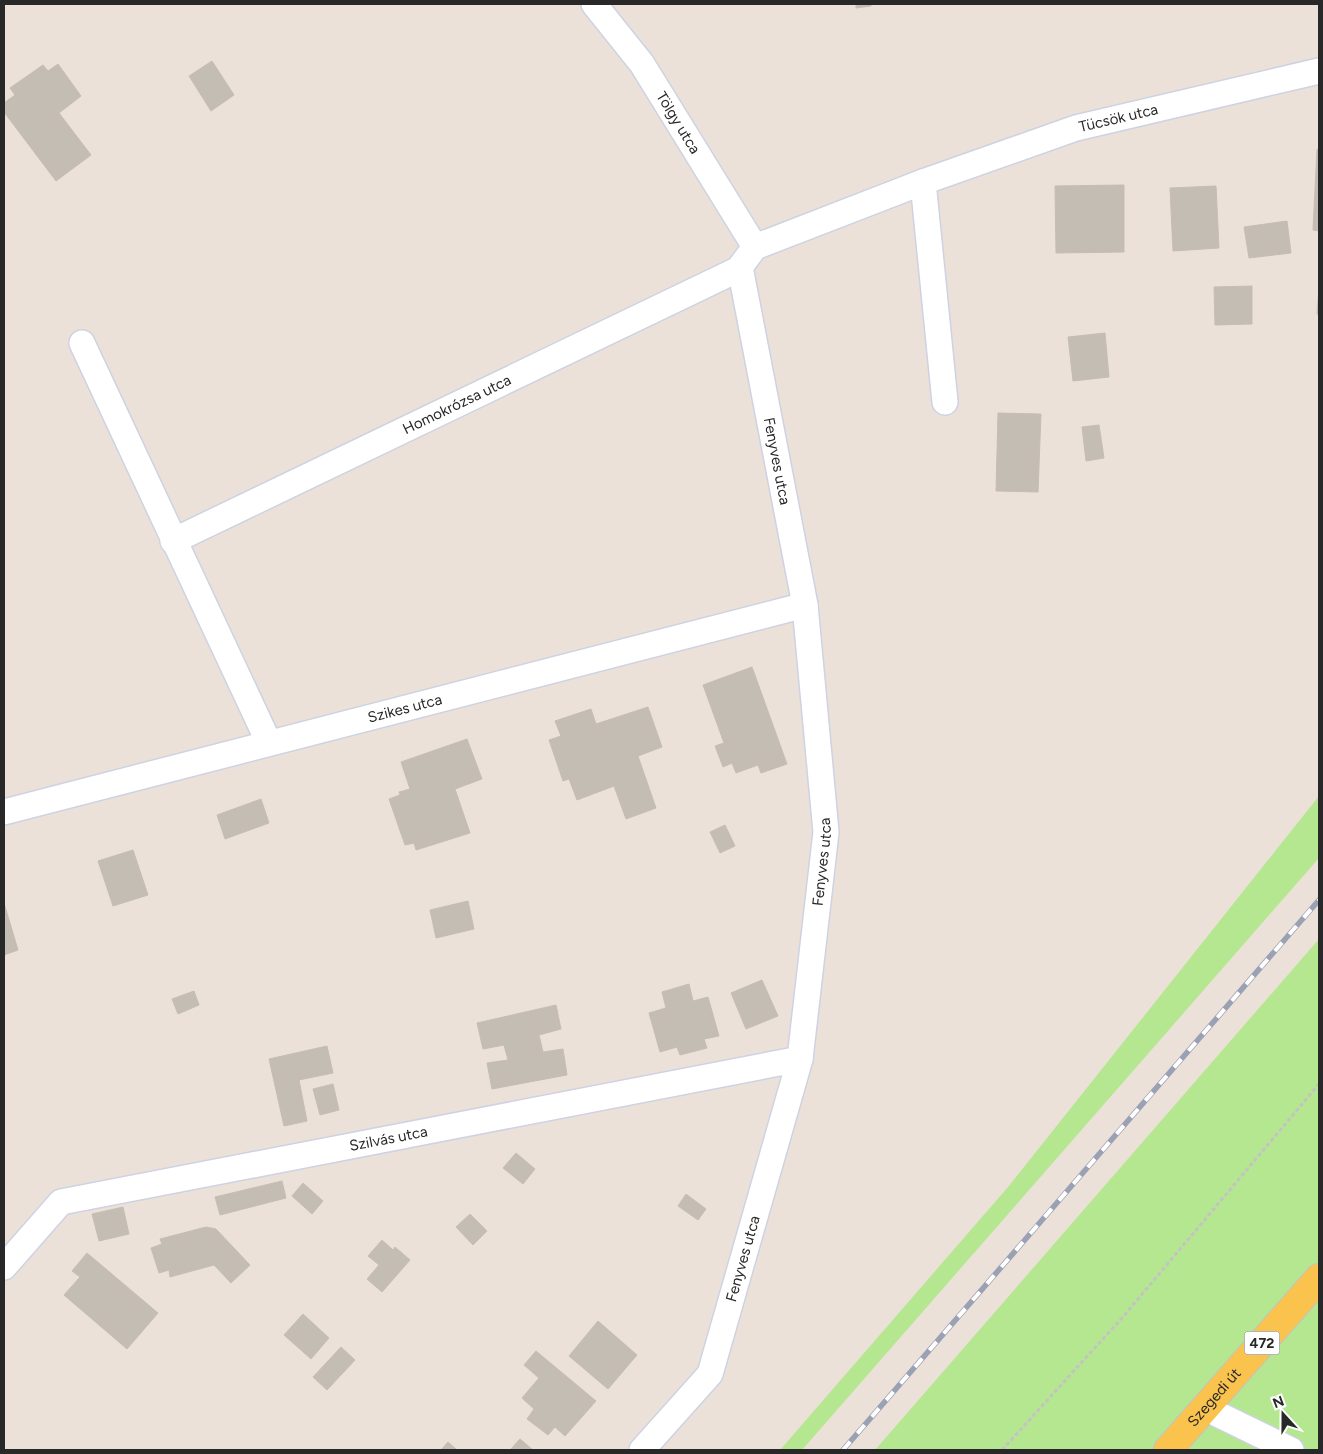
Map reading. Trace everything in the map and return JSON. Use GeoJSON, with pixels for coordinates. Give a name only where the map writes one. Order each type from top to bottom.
{"type":"FeatureCollection","features":[{"type":"Feature","properties":{"kind":"main road","name":"Szegedi út"},"geometry":{"type":"LineString","coordinates":[[1168,1450],[1319,1278]]}},
{"type":"Feature","properties":{"kind":"street","name":"Tölgy utca"},"geometry":{"type":"LineString","coordinates":[[594,4],[642,64],[755,246]]}},
{"type":"Feature","properties":{"kind":"street","name":"Tücsök utca"},"geometry":{"type":"LineString","coordinates":[[755,246],[923,182],[1076,128],[1319,71]]}},
{"type":"Feature","properties":{"kind":"street"},"geometry":{"type":"LineString","coordinates":[[923,182],[945,402]]}},
{"type":"Feature","properties":{"kind":"street"},"geometry":{"type":"LineString","coordinates":[[741,268],[755,246]]}},
{"type":"Feature","properties":{"kind":"street","name":"Homokrózsa utca"},"geometry":{"type":"LineString","coordinates":[[173,541],[741,268]]}},
{"type":"Feature","properties":{"kind":"street","name":"Fenyves utca"},"geometry":{"type":"LineString","coordinates":[[642,1450],[710,1374],[800,1059],[826,832],[805,605],[741,268]]}},
{"type":"Feature","properties":{"kind":"street"},"geometry":{"type":"LineString","coordinates":[[82,343],[269,743]]}},
{"type":"Feature","properties":{"kind":"street","name":"Szikes utca"},"geometry":{"type":"LineString","coordinates":[[4,812],[805,605]]}},
{"type":"Feature","properties":{"kind":"street","name":"Szilvás utca"},"geometry":{"type":"LineString","coordinates":[[4,1267],[62,1202],[800,1059]]}},
{"type":"Feature","properties":{"kind":"street"},"geometry":{"type":"LineString","coordinates":[[1205,1408],[1290,1450]]}},
{"type":"Feature","properties":{"kind":"path"},"geometry":{"type":"LineString","coordinates":[[1002,1450],[1122,1318],[1319,1084]]}},
{"type":"Feature","properties":{"kind":"green space"},"geometry":{"type":"Polygon","coordinates":[[[1319,796],[1319,858],[802,1450],[780,1450],[1008,1187],[1319,796]]]}},
{"type":"Feature","properties":{"kind":"green space"},"geometry":{"type":"Polygon","coordinates":[[[1319,939],[1319,1450],[875,1450],[1319,939]]]}},
{"type":"Feature","properties":{"kind":"building"},"geometry":{"type":"Polygon","coordinates":[[[856,4],[871,4],[871,6],[856,8],[856,4]]]}},
{"type":"Feature","properties":{"kind":"building"},"geometry":{"type":"Polygon","coordinates":[[[212,61],[234,95],[211,111],[189,76],[212,61]]]}},
{"type":"Feature","properties":{"kind":"building"},"geometry":{"type":"Polygon","coordinates":[[[58,64],[81,96],[59,113],[91,155],[56,181],[4,112],[4,103],[15,95],[10,88],[43,65],[48,71],[58,64]]]}},
{"type":"Feature","properties":{"kind":"building"},"geometry":{"type":"Polygon","coordinates":[[[1317,149],[1319,150],[1319,231],[1313,230],[1317,149]]]}},
{"type":"Feature","properties":{"kind":"building"},"geometry":{"type":"Polygon","coordinates":[[[1124,185],[1124,252],[1056,253],[1055,186],[1124,185]]]}},
{"type":"Feature","properties":{"kind":"building"},"geometry":{"type":"Polygon","coordinates":[[[1216,186],[1219,248],[1173,251],[1170,188],[1216,186]]]}},
{"type":"Feature","properties":{"kind":"building"},"geometry":{"type":"Polygon","coordinates":[[[1287,221],[1291,253],[1249,258],[1244,227],[1287,221]]]}},
{"type":"Feature","properties":{"kind":"building"},"geometry":{"type":"Polygon","coordinates":[[[1252,286],[1252,324],[1215,325],[1214,287],[1252,286]]]}},
{"type":"Feature","properties":{"kind":"building"},"geometry":{"type":"Polygon","coordinates":[[[1319,287],[1319,314],[1317,314],[1319,287]]]}},
{"type":"Feature","properties":{"kind":"building"},"geometry":{"type":"Polygon","coordinates":[[[1105,333],[1109,377],[1073,381],[1068,337],[1105,333]]]}},
{"type":"Feature","properties":{"kind":"building"},"geometry":{"type":"Polygon","coordinates":[[[998,413],[1041,414],[1038,492],[996,491],[998,413]]]}},
{"type":"Feature","properties":{"kind":"building"},"geometry":{"type":"Polygon","coordinates":[[[1099,425],[1104,458],[1086,461],[1082,427],[1099,425]]]}},
{"type":"Feature","properties":{"kind":"building"},"geometry":{"type":"Polygon","coordinates":[[[752,667],[787,764],[761,773],[758,765],[736,773],[732,763],[723,767],[715,746],[724,743],[703,685],[752,667]]]}},
{"type":"Feature","properties":{"kind":"building"},"geometry":{"type":"Polygon","coordinates":[[[648,707],[662,747],[638,756],[656,808],[626,819],[614,786],[577,800],[569,779],[563,781],[549,740],[561,736],[555,721],[591,709],[596,724],[648,707]]]}},
{"type":"Feature","properties":{"kind":"building"},"geometry":{"type":"Polygon","coordinates":[[[467,739],[482,779],[455,789],[470,833],[416,850],[414,843],[405,845],[389,799],[400,795],[399,792],[410,789],[401,762],[467,739]]]}},
{"type":"Feature","properties":{"kind":"building"},"geometry":{"type":"Polygon","coordinates":[[[261,799],[269,823],[225,839],[217,815],[261,799]]]}},
{"type":"Feature","properties":{"kind":"building"},"geometry":{"type":"Polygon","coordinates":[[[725,825],[735,846],[720,853],[710,832],[725,825]]]}},
{"type":"Feature","properties":{"kind":"building"},"geometry":{"type":"Polygon","coordinates":[[[133,850],[148,895],[113,906],[98,861],[133,850]]]}},
{"type":"Feature","properties":{"kind":"building"},"geometry":{"type":"Polygon","coordinates":[[[468,901],[474,929],[436,938],[430,910],[468,901]]]}},
{"type":"Feature","properties":{"kind":"building"},"geometry":{"type":"Polygon","coordinates":[[[4,903],[18,950],[4,955],[4,903]]]}},
{"type":"Feature","properties":{"kind":"building"},"geometry":{"type":"Polygon","coordinates":[[[762,980],[778,1016],[746,1029],[731,993],[762,980]]]}},
{"type":"Feature","properties":{"kind":"building"},"geometry":{"type":"Polygon","coordinates":[[[689,984],[693,1001],[708,997],[719,1036],[704,1039],[707,1048],[680,1055],[677,1047],[660,1052],[649,1013],[666,1008],[662,992],[689,984]]]}},
{"type":"Feature","properties":{"kind":"building"},"geometry":{"type":"Polygon","coordinates":[[[194,991],[199,1005],[178,1014],[172,999],[194,991]]]}},
{"type":"Feature","properties":{"kind":"building"},"geometry":{"type":"Polygon","coordinates":[[[556,1005],[561,1029],[539,1035],[543,1052],[563,1049],[567,1075],[492,1089],[487,1063],[508,1060],[504,1045],[483,1049],[477,1023],[556,1005]]]}},
{"type":"Feature","properties":{"kind":"building"},"geometry":{"type":"Polygon","coordinates":[[[327,1046],[333,1073],[299,1080],[307,1121],[284,1126],[269,1059],[327,1046]]]}},
{"type":"Feature","properties":{"kind":"building"},"geometry":{"type":"Polygon","coordinates":[[[333,1084],[339,1110],[320,1115],[313,1089],[333,1084]]]}},
{"type":"Feature","properties":{"kind":"building"},"geometry":{"type":"Polygon","coordinates":[[[516,1153],[535,1169],[523,1184],[503,1168],[516,1153]]]}},
{"type":"Feature","properties":{"kind":"building"},"geometry":{"type":"Polygon","coordinates":[[[282,1181],[286,1198],[220,1215],[215,1197],[282,1181]]]}},
{"type":"Feature","properties":{"kind":"building"},"geometry":{"type":"Polygon","coordinates":[[[303,1183],[323,1201],[312,1214],[292,1196],[303,1183]]]}},
{"type":"Feature","properties":{"kind":"building"},"geometry":{"type":"Polygon","coordinates":[[[686,1194],[706,1209],[698,1220],[678,1206],[686,1194]]]}},
{"type":"Feature","properties":{"kind":"building"},"geometry":{"type":"Polygon","coordinates":[[[123,1207],[129,1234],[99,1241],[92,1214],[123,1207]]]}},
{"type":"Feature","properties":{"kind":"building"},"geometry":{"type":"Polygon","coordinates":[[[470,1214],[487,1231],[473,1245],[456,1227],[470,1214]]]}},
{"type":"Feature","properties":{"kind":"building"},"geometry":{"type":"Polygon","coordinates":[[[206,1227],[216,1229],[250,1265],[231,1283],[214,1265],[170,1277],[169,1270],[159,1273],[151,1248],[162,1244],[160,1239],[206,1227]]]}},
{"type":"Feature","properties":{"kind":"building"},"geometry":{"type":"Polygon","coordinates":[[[382,1240],[393,1250],[395,1247],[410,1260],[382,1292],[367,1279],[379,1265],[368,1256],[382,1240]]]}},
{"type":"Feature","properties":{"kind":"building"},"geometry":{"type":"Polygon","coordinates":[[[87,1253],[158,1313],[127,1349],[64,1295],[80,1277],[72,1271],[87,1253]]]}},
{"type":"Feature","properties":{"kind":"building"},"geometry":{"type":"Polygon","coordinates":[[[303,1314],[329,1338],[311,1359],[284,1335],[303,1314]]]}},
{"type":"Feature","properties":{"kind":"building"},"geometry":{"type":"Polygon","coordinates":[[[598,1321],[637,1355],[608,1389],[569,1356],[598,1321]]]}},
{"type":"Feature","properties":{"kind":"building"},"geometry":{"type":"Polygon","coordinates":[[[341,1347],[355,1360],[327,1390],[313,1377],[341,1347]]]}},
{"type":"Feature","properties":{"kind":"building"},"geometry":{"type":"Polygon","coordinates":[[[536,1351],[596,1401],[565,1436],[555,1427],[548,1435],[527,1419],[534,1409],[522,1398],[539,1378],[524,1365],[536,1351]]]}},
{"type":"Feature","properties":{"kind":"building"},"geometry":{"type":"Polygon","coordinates":[[[520,1439],[533,1450],[510,1450],[520,1439]]]}},
{"type":"Feature","properties":{"kind":"building"},"geometry":{"type":"Polygon","coordinates":[[[448,1442],[457,1450],[441,1450],[448,1442]]]}},
{"type":"Feature","properties":{"kind":"railway"},"geometry":{"type":"LineString","coordinates":[[843,1450],[1319,900]]}}]}
